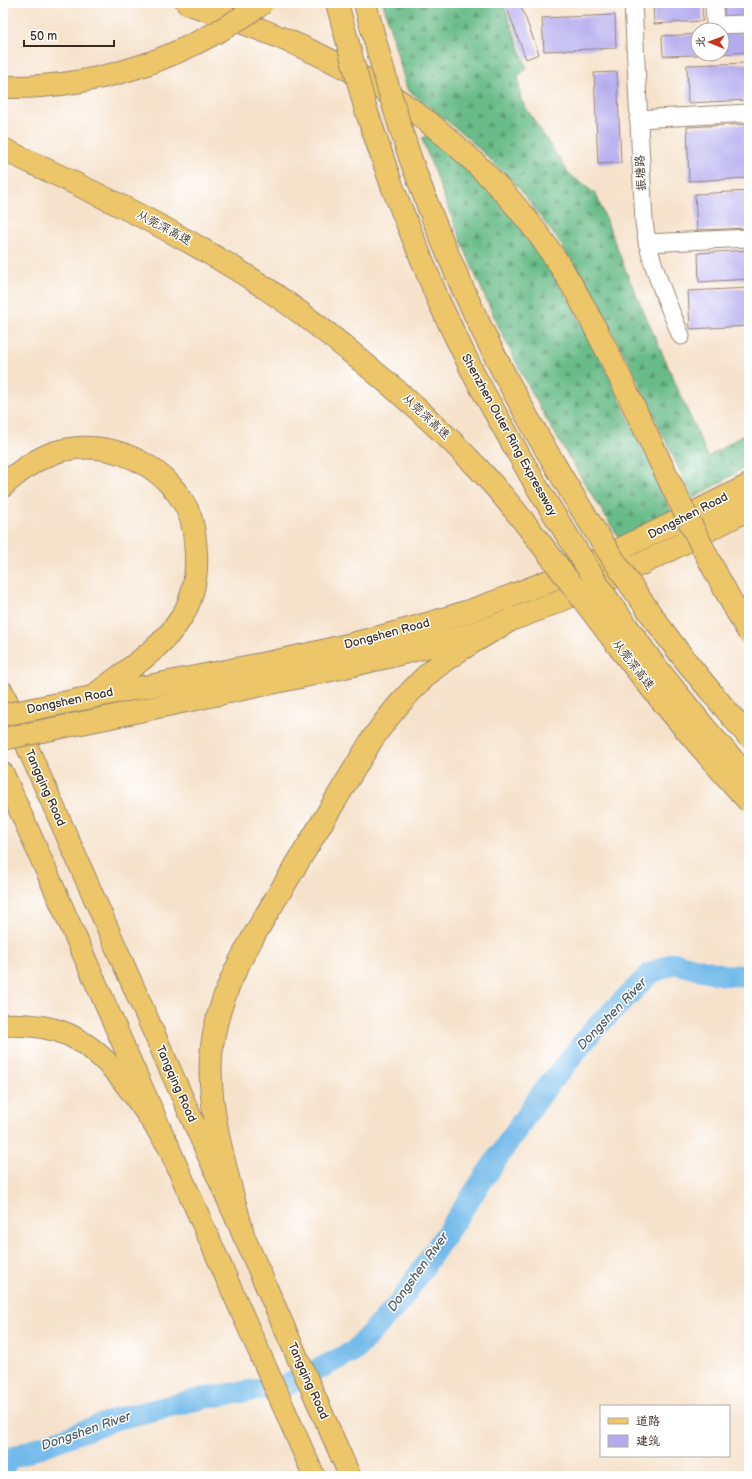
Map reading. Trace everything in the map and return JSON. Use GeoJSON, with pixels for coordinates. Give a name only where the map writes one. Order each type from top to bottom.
{"type":"FeatureCollection","features":[{"type":"Feature","properties":{"kind":"highway"},"geometry":{"type":"LineString","coordinates":[[188,3],[293,42],[337,63],[383,91],[448,138],[506,195],[555,258],[582,303],[617,371],[704,552],[749,633]]}},
{"type":"Feature","properties":{"kind":"highway"},"geometry":{"type":"LineString","coordinates":[[3,87],[37,87],[92,80],[133,70],[156,62],[202,41],[245,16],[263,3]]}},
{"type":"Feature","properties":{"kind":"highway","name":"Shenzhen Outer Ring Expressway"},"geometry":{"type":"LineString","coordinates":[[337,3],[365,107],[390,180],[437,296],[474,378],[558,523],[612,606],[653,663],[705,728],[749,778]]}},
{"type":"Feature","properties":{"kind":"highway","name":"Shenzhen Outer Ring Expressway"},"geometry":{"type":"LineString","coordinates":[[365,3],[389,92],[412,162],[453,264],[498,364],[555,466],[629,584],[672,644],[749,737]]}},
{"type":"Feature","properties":{"kind":"highway","name":"从莞深高速"},"geometry":{"type":"LineString","coordinates":[[3,149],[168,230],[220,259],[264,286],[306,316],[387,382],[449,438],[497,490],[562,571],[618,647],[687,731],[749,802]]}},
{"type":"Feature","properties":{"kind":"highway"},"geometry":{"type":"LineString","coordinates":[[3,486],[25,467],[37,460],[56,452],[91,448],[113,451],[132,457],[149,466],[173,489],[188,510],[194,526],[197,570],[191,594],[182,617],[158,645],[92,697]]}},
{"type":"Feature","properties":{"kind":"highway","name":"Dongshen Road"},"geometry":{"type":"LineString","coordinates":[[3,715],[332,648],[388,635],[472,610],[514,595],[593,562],[749,485]]}},
{"type":"Feature","properties":{"kind":"highway","name":"Dongshen Road"},"geometry":{"type":"LineString","coordinates":[[3,739],[362,663],[443,642],[559,601],[671,550],[749,509]]}},
{"type":"Feature","properties":{"kind":"highway"},"geometry":{"type":"LineString","coordinates":[[242,1234],[220,1142],[211,1082],[211,1056],[214,1031],[221,1003],[254,934],[373,738],[390,714],[428,674],[452,656],[514,618]]}},
{"type":"Feature","properties":{"kind":"highway"},"geometry":{"type":"LineString","coordinates":[[3,1025],[30,1025],[50,1029],[68,1035],[85,1044],[113,1070],[140,1103],[168,1146]]}},
{"type":"Feature","properties":{"kind":"main road","name":"Tangqing Road"},"geometry":{"type":"LineString","coordinates":[[3,692],[350,1476]]}},
{"type":"Feature","properties":{"kind":"main road"},"geometry":{"type":"LineString","coordinates":[[3,773],[314,1476]]}},
{"type":"Feature","properties":{"kind":"street","name":"振塘路"},"geometry":{"type":"LineString","coordinates":[[633,3],[644,222],[647,243],[652,262],[681,336]]}},
{"type":"Feature","properties":{"kind":"street"},"geometry":{"type":"LineString","coordinates":[[714,3],[715,25],[749,24]]}},
{"type":"Feature","properties":{"kind":"street"},"geometry":{"type":"LineString","coordinates":[[638,119],[749,113]]}},
{"type":"Feature","properties":{"kind":"street"},"geometry":{"type":"LineString","coordinates":[[647,243],[749,238]]}},
{"type":"Feature","properties":{"kind":"green space"},"geometry":{"type":"Polygon","coordinates":[[[383,3],[503,3],[527,68],[518,76],[521,100],[569,174],[596,194],[628,276],[708,457],[749,431],[749,465],[693,499],[630,365],[596,301],[560,243],[518,187],[468,138],[407,89],[383,3]]]}},
{"type":"Feature","properties":{"kind":"green space"},"geometry":{"type":"Polygon","coordinates":[[[427,134],[501,203],[535,248],[558,283],[600,357],[671,511],[619,538],[575,468],[533,396],[496,321],[462,244],[422,139],[427,134]]]}},
{"type":"Feature","properties":{"kind":"building"},"geometry":{"type":"Polygon","coordinates":[[[505,3],[520,3],[539,54],[526,59],[505,3]]]}},
{"type":"Feature","properties":{"kind":"building"},"geometry":{"type":"Polygon","coordinates":[[[653,3],[702,3],[703,21],[654,24],[653,3]]]}},
{"type":"Feature","properties":{"kind":"building"},"geometry":{"type":"Polygon","coordinates":[[[724,3],[749,3],[749,17],[724,19],[724,3]]]}},
{"type":"Feature","properties":{"kind":"building"},"geometry":{"type":"Polygon","coordinates":[[[615,15],[616,48],[544,51],[542,18],[615,15]]]}},
{"type":"Feature","properties":{"kind":"building"},"geometry":{"type":"Polygon","coordinates":[[[749,32],[749,52],[730,53],[730,33],[749,32]]]}},
{"type":"Feature","properties":{"kind":"building"},"geometry":{"type":"Polygon","coordinates":[[[690,34],[690,55],[663,56],[662,36],[690,34]]]}},
{"type":"Feature","properties":{"kind":"building"},"geometry":{"type":"Polygon","coordinates":[[[749,63],[749,100],[688,103],[687,65],[749,63]]]}},
{"type":"Feature","properties":{"kind":"building"},"geometry":{"type":"Polygon","coordinates":[[[617,72],[621,163],[598,164],[594,73],[617,72]]]}},
{"type":"Feature","properties":{"kind":"building"},"geometry":{"type":"Polygon","coordinates":[[[749,124],[749,178],[689,181],[687,127],[749,124]]]}},
{"type":"Feature","properties":{"kind":"building"},"geometry":{"type":"Polygon","coordinates":[[[749,191],[749,228],[697,230],[695,194],[749,191]]]}},
{"type":"Feature","properties":{"kind":"building"},"geometry":{"type":"Polygon","coordinates":[[[749,250],[749,279],[699,282],[698,253],[749,250]]]}},
{"type":"Feature","properties":{"kind":"building"},"geometry":{"type":"Polygon","coordinates":[[[749,288],[749,326],[690,329],[688,291],[749,288]]]}},
{"type":"Feature","properties":{"kind":"waterway","name":"Dongshen River"},"geometry":{"type":"LineString","coordinates":[[3,1473],[6,1460],[116,1419],[204,1398],[287,1385],[354,1351],[400,1302],[538,1098],[595,1028],[651,973],[674,963],[723,975],[749,976]]}}]}
